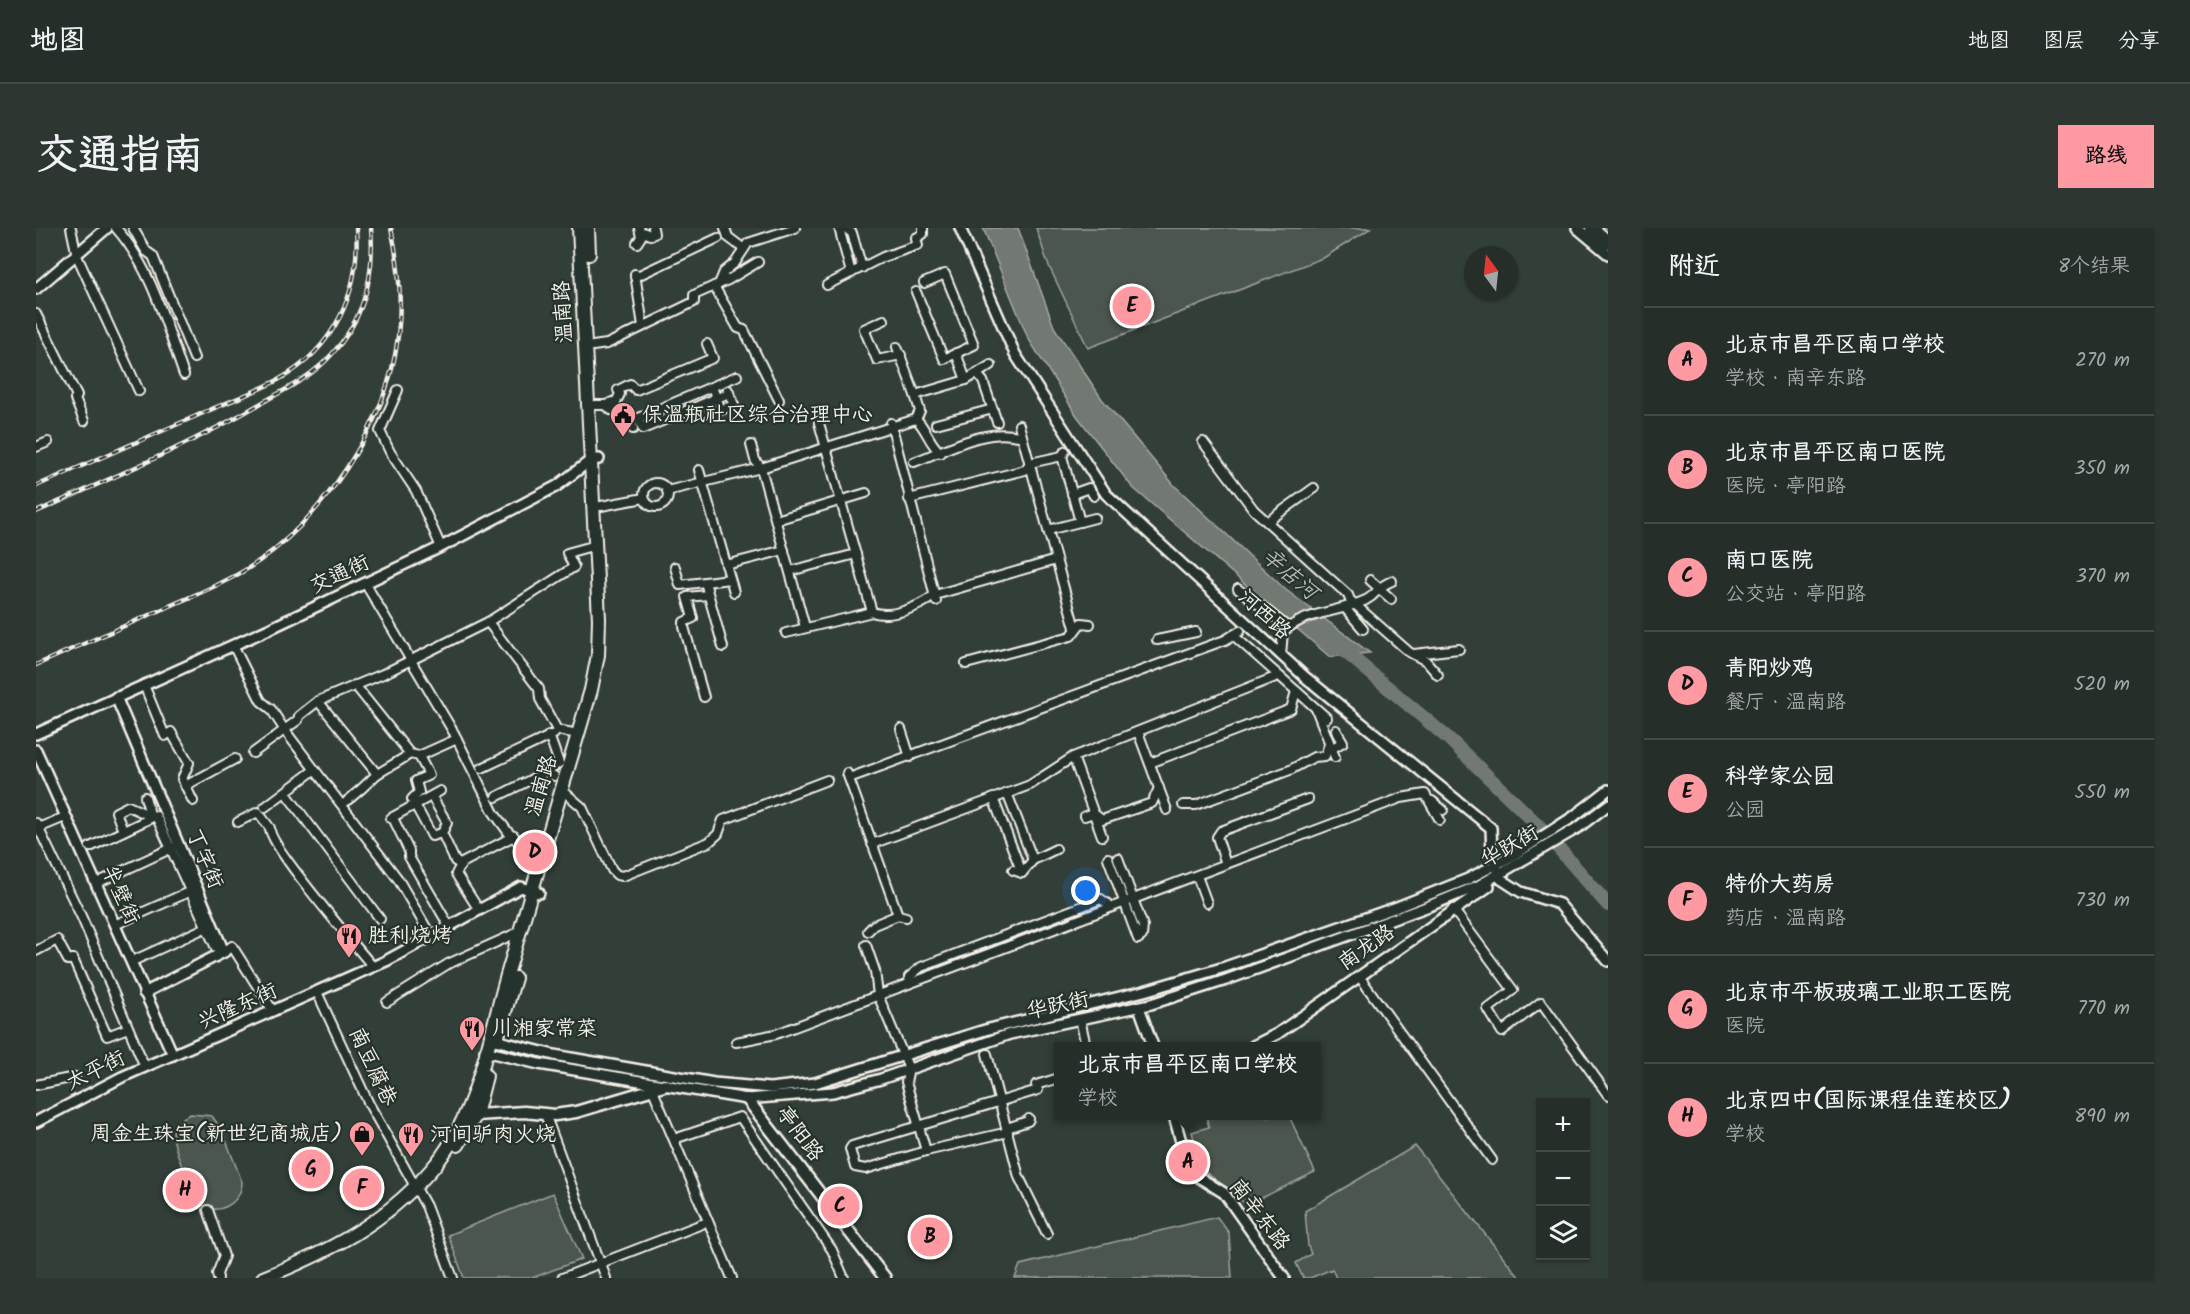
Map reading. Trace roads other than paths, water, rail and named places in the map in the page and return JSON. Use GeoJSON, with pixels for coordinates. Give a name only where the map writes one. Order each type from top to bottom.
{"type":"FeatureCollection","features":[{"type":"Feature","properties":{"kind":"main road","name":"温南路"},"geometry":{"type":"LineString","coordinates":[[491,1046],[519,932],[535,892],[540,862],[578,734],[598,655],[595,459],[579,228]]}},
{"type":"Feature","properties":{"kind":"main road","name":"温南路"},"geometry":{"type":"LineString","coordinates":[[283,1278],[343,1251],[378,1230],[417,1190],[471,1113],[535,892],[568,795],[599,692],[606,656],[608,619],[602,506],[595,459],[608,405],[593,346],[588,228]]}},
{"type":"Feature","properties":{"kind":"main road"},"geometry":{"type":"LineString","coordinates":[[1592,228],[1608,242]]}},
{"type":"Feature","properties":{"kind":"main road"},"geometry":{"type":"LineString","coordinates":[[471,1113],[576,1112],[667,1085]]}},
{"type":"Feature","properties":{"kind":"main road","name":"亭阳路"},"geometry":{"type":"LineString","coordinates":[[747,1099],[885,1278]]}},
{"type":"Feature","properties":{"kind":"main road","name":"温南路"},"geometry":{"type":"LineString","coordinates":[[263,1278],[318,1255],[373,1224],[417,1190]]}},
{"type":"Feature","properties":{"kind":"street"},"geometry":{"type":"LineString","coordinates":[[70,228],[76,256],[139,391]]}},
{"type":"Feature","properties":{"kind":"street"},"geometry":{"type":"LineString","coordinates":[[36,289],[106,228]]}},
{"type":"Feature","properties":{"kind":"street"},"geometry":{"type":"LineString","coordinates":[[116,228],[126,240],[152,288],[184,375]]}},
{"type":"Feature","properties":{"kind":"street"},"geometry":{"type":"LineString","coordinates":[[133,228],[146,251],[153,256],[195,358]]}},
{"type":"Feature","properties":{"kind":"street"},"geometry":{"type":"LineString","coordinates":[[638,243],[639,230],[650,235],[654,234],[653,228]]}},
{"type":"Feature","properties":{"kind":"street"},"geometry":{"type":"LineString","coordinates":[[724,228],[728,237],[744,249]]}},
{"type":"Feature","properties":{"kind":"street"},"geometry":{"type":"LineString","coordinates":[[717,285],[724,272],[735,263],[744,249],[754,240],[795,228]]}},
{"type":"Feature","properties":{"kind":"street"},"geometry":{"type":"LineString","coordinates":[[839,228],[851,273]]}},
{"type":"Feature","properties":{"kind":"street"},"geometry":{"type":"LineString","coordinates":[[845,228],[852,233],[862,268]]}},
{"type":"Feature","properties":{"kind":"street"},"geometry":{"type":"LineString","coordinates":[[827,285],[918,245],[916,238],[923,234],[923,228]]}},
{"type":"Feature","properties":{"kind":"street","name":"河西路"},"geometry":{"type":"LineString","coordinates":[[960,228],[1015,354],[1098,485],[1121,509],[1340,708],[1375,732],[1491,828],[1492,855],[1499,872]]}},
{"type":"Feature","properties":{"kind":"street"},"geometry":{"type":"LineString","coordinates":[[1577,228],[1608,254]]}},
{"type":"Feature","properties":{"kind":"street"},"geometry":{"type":"LineString","coordinates":[[643,326],[635,275],[712,239]]}},
{"type":"Feature","properties":{"kind":"street"},"geometry":{"type":"LineString","coordinates":[[593,346],[607,344],[694,302],[694,295],[758,262]]}},
{"type":"Feature","properties":{"kind":"street"},"geometry":{"type":"LineString","coordinates":[[916,292],[944,359],[974,345],[945,274],[924,283]]}},
{"type":"Feature","properties":{"kind":"street"},"geometry":{"type":"LineString","coordinates":[[717,285],[738,328],[744,330],[779,400]]}},
{"type":"Feature","properties":{"kind":"street"},"geometry":{"type":"LineString","coordinates":[[36,314],[77,396],[75,399],[84,421]]}},
{"type":"Feature","properties":{"kind":"street"},"geometry":{"type":"LineString","coordinates":[[667,491],[761,468],[891,425],[916,419],[920,411],[899,351],[877,360],[864,329],[884,320]]}},
{"type":"Feature","properties":{"kind":"street"},"geometry":{"type":"LineString","coordinates":[[707,344],[713,358],[636,390],[630,384],[618,390],[620,394],[608,405],[634,418],[643,429],[729,393]]}},
{"type":"Feature","properties":{"kind":"street"},"geometry":{"type":"LineString","coordinates":[[956,353],[966,380]]}},
{"type":"Feature","properties":{"kind":"street"},"geometry":{"type":"LineString","coordinates":[[915,396],[966,380],[991,365]]}},
{"type":"Feature","properties":{"kind":"street"},"geometry":{"type":"LineString","coordinates":[[977,374],[983,381],[997,422]]}},
{"type":"Feature","properties":{"kind":"street"},"geometry":{"type":"LineString","coordinates":[[634,418],[737,376]]}},
{"type":"Feature","properties":{"kind":"street"},"geometry":{"type":"LineString","coordinates":[[712,387],[721,410],[734,405],[724,381]]}},
{"type":"Feature","properties":{"kind":"street"},"geometry":{"type":"LineString","coordinates":[[398,390],[380,431],[390,452],[416,491],[441,548]]}},
{"type":"Feature","properties":{"kind":"street"},"geometry":{"type":"LineString","coordinates":[[936,424],[993,409]]}},
{"type":"Feature","properties":{"kind":"street"},"geometry":{"type":"LineString","coordinates":[[633,429],[634,418]]}},
{"type":"Feature","properties":{"kind":"street"},"geometry":{"type":"LineString","coordinates":[[916,419],[922,425],[933,447],[941,453]]}},
{"type":"Feature","properties":{"kind":"street"},"geometry":{"type":"LineString","coordinates":[[819,423],[873,612]]}},
{"type":"Feature","properties":{"kind":"street"},"geometry":{"type":"LineString","coordinates":[[891,425],[935,598]]}},
{"type":"Feature","properties":{"kind":"street"},"geometry":{"type":"LineString","coordinates":[[1018,425],[1075,628]]}},
{"type":"Feature","properties":{"kind":"street"},"geometry":{"type":"LineString","coordinates":[[915,462],[941,453],[955,445],[1006,432],[1022,437]]}},
{"type":"Feature","properties":{"kind":"street"},"geometry":{"type":"LineString","coordinates":[[36,447],[48,441]]}},
{"type":"Feature","properties":{"kind":"street"},"geometry":{"type":"LineString","coordinates":[[1203,442],[1254,510],[1356,604],[1414,654],[1426,661],[1438,675]]}},
{"type":"Feature","properties":{"kind":"street"},"geometry":{"type":"LineString","coordinates":[[751,445],[755,460],[761,468],[806,627]]}},
{"type":"Feature","properties":{"kind":"street"},"geometry":{"type":"LineString","coordinates":[[909,499],[1025,470],[1030,464],[1063,454],[1080,522]]}},
{"type":"Feature","properties":{"kind":"street","name":"交通街"},"geometry":{"type":"LineString","coordinates":[[36,734],[441,548],[557,486],[595,459]]}},
{"type":"Feature","properties":{"kind":"street"},"geometry":{"type":"LineString","coordinates":[[699,470],[734,592]]}},
{"type":"Feature","properties":{"kind":"street"},"geometry":{"type":"LineString","coordinates":[[655,483],[662,485],[667,491],[667,499],[659,506],[651,506],[644,498],[647,486],[655,483]]}},
{"type":"Feature","properties":{"kind":"street"},"geometry":{"type":"LineString","coordinates":[[1072,494],[1089,488],[1094,496]]}},
{"type":"Feature","properties":{"kind":"street"},"geometry":{"type":"LineString","coordinates":[[1267,522],[1314,488]]}},
{"type":"Feature","properties":{"kind":"street"},"geometry":{"type":"LineString","coordinates":[[776,520],[866,493]]}},
{"type":"Feature","properties":{"kind":"street"},"geometry":{"type":"LineString","coordinates":[[602,506],[644,498]]}},
{"type":"Feature","properties":{"kind":"street"},"geometry":{"type":"LineString","coordinates":[[1048,530],[1095,518]]}},
{"type":"Feature","properties":{"kind":"street"},"geometry":{"type":"LineString","coordinates":[[253,753],[318,701],[411,660],[488,622],[573,567],[567,553],[578,548],[596,545]]}},
{"type":"Feature","properties":{"kind":"street"},"geometry":{"type":"LineString","coordinates":[[726,565],[784,550]]}},
{"type":"Feature","properties":{"kind":"street"},"geometry":{"type":"LineString","coordinates":[[790,571],[856,554]]}},
{"type":"Feature","properties":{"kind":"street"},"geometry":{"type":"LineString","coordinates":[[786,633],[873,612],[882,616],[1056,560]]}},
{"type":"Feature","properties":{"kind":"street"},"geometry":{"type":"LineString","coordinates":[[675,567],[680,585],[730,579]]}},
{"type":"Feature","properties":{"kind":"street"},"geometry":{"type":"LineString","coordinates":[[1370,580],[1391,599]]}},
{"type":"Feature","properties":{"kind":"street"},"geometry":{"type":"LineString","coordinates":[[705,582],[723,647]]}},
{"type":"Feature","properties":{"kind":"street"},"geometry":{"type":"LineString","coordinates":[[1281,655],[1283,632],[1296,620],[1356,604],[1369,598],[1379,586],[1392,582]]}},
{"type":"Feature","properties":{"kind":"street"},"geometry":{"type":"LineString","coordinates":[[365,583],[457,739],[494,813],[540,862]]}},
{"type":"Feature","properties":{"kind":"street"},"geometry":{"type":"LineString","coordinates":[[1238,589],[1288,627]]}},
{"type":"Feature","properties":{"kind":"street"},"geometry":{"type":"LineString","coordinates":[[704,697],[684,621],[693,618],[687,597],[708,595]]}},
{"type":"Feature","properties":{"kind":"street"},"geometry":{"type":"LineString","coordinates":[[1345,608],[1363,629]]}},
{"type":"Feature","properties":{"kind":"street"},"geometry":{"type":"LineString","coordinates":[[488,622],[539,689],[540,699],[557,730]]}},
{"type":"Feature","properties":{"kind":"street"},"geometry":{"type":"LineString","coordinates":[[966,664],[1071,636],[1075,628],[1082,623],[1090,624]]}},
{"type":"Feature","properties":{"kind":"street"},"geometry":{"type":"LineString","coordinates":[[673,629],[684,627]]}},
{"type":"Feature","properties":{"kind":"street"},"geometry":{"type":"LineString","coordinates":[[1157,640],[1196,632]]}},
{"type":"Feature","properties":{"kind":"street"},"geometry":{"type":"LineString","coordinates":[[868,931],[874,925],[902,916],[872,844],[848,775],[910,757],[1237,633],[1278,676],[1328,718]]}},
{"type":"Feature","properties":{"kind":"street"},"geometry":{"type":"LineString","coordinates":[[232,645],[261,701],[272,709],[314,770],[398,879],[431,936]]}},
{"type":"Feature","properties":{"kind":"street"},"geometry":{"type":"LineString","coordinates":[[1414,654],[1459,649]]}},
{"type":"Feature","properties":{"kind":"street"},"geometry":{"type":"LineString","coordinates":[[872,844],[1030,785],[1073,757],[1278,676]]}},
{"type":"Feature","properties":{"kind":"street"},"geometry":{"type":"LineString","coordinates":[[144,685],[165,736],[171,732],[189,763],[182,779],[193,801]]}},
{"type":"Feature","properties":{"kind":"street"},"geometry":{"type":"LineString","coordinates":[[354,686],[410,754],[419,756],[457,739]]}},
{"type":"Feature","properties":{"kind":"street"},"geometry":{"type":"LineString","coordinates":[[1150,763],[1292,709],[1296,691]]}},
{"type":"Feature","properties":{"kind":"street","name":"丁字街"},"geometry":{"type":"LineString","coordinates":[[116,697],[174,847],[220,950]]}},
{"type":"Feature","properties":{"kind":"street"},"geometry":{"type":"LineString","coordinates":[[318,701],[377,774]]}},
{"type":"Feature","properties":{"kind":"street"},"geometry":{"type":"LineString","coordinates":[[1315,707],[1332,750]]}},
{"type":"Feature","properties":{"kind":"street"},"geometry":{"type":"LineString","coordinates":[[901,729],[910,757]]}},
{"type":"Feature","properties":{"kind":"street"},"geometry":{"type":"LineString","coordinates":[[482,768],[557,730],[578,734]]}},
{"type":"Feature","properties":{"kind":"street"},"geometry":{"type":"LineString","coordinates":[[1183,805],[1196,805],[1290,770],[1314,757],[1325,756],[1343,742],[1336,730]]}},
{"type":"Feature","properties":{"kind":"street"},"geometry":{"type":"LineString","coordinates":[[1138,732],[1167,810]]}},
{"type":"Feature","properties":{"kind":"street"},"geometry":{"type":"LineString","coordinates":[[496,797],[550,774],[559,763],[549,735]]}},
{"type":"Feature","properties":{"kind":"street","name":"半壁街"},"geometry":{"type":"LineString","coordinates":[[36,750],[173,1055]]}},
{"type":"Feature","properties":{"kind":"street"},"geometry":{"type":"LineString","coordinates":[[347,801],[377,774],[389,769],[410,754]]}},
{"type":"Feature","properties":{"kind":"street"},"geometry":{"type":"LineString","coordinates":[[419,756],[429,776],[416,781],[419,792],[412,799],[432,836],[442,833],[447,823],[432,797]]}},
{"type":"Feature","properties":{"kind":"street"},"geometry":{"type":"LineString","coordinates":[[1073,757],[1090,814],[1102,836]]}},
{"type":"Feature","properties":{"kind":"street"},"geometry":{"type":"LineString","coordinates":[[185,786],[235,759]]}},
{"type":"Feature","properties":{"kind":"street"},"geometry":{"type":"LineString","coordinates":[[265,807],[314,770]]}},
{"type":"Feature","properties":{"kind":"street"},"geometry":{"type":"LineString","coordinates":[[568,795],[582,807],[612,870],[617,875],[623,876],[709,842],[718,834],[723,820],[827,780]]}},
{"type":"Feature","properties":{"kind":"street"},"geometry":{"type":"LineString","coordinates":[[1090,814],[1102,820],[1152,803],[1159,788]]}},
{"type":"Feature","properties":{"kind":"street","name":"华跃街"},"geometry":{"type":"LineString","coordinates":[[491,1046],[539,1064],[747,1099],[833,1092],[909,1069],[1010,1034],[1139,1006],[1226,980],[1429,906],[1478,886],[1608,790]]}},
{"type":"Feature","properties":{"kind":"street"},"geometry":{"type":"LineString","coordinates":[[440,791],[391,818],[409,851],[409,857],[449,927]]}},
{"type":"Feature","properties":{"kind":"street"},"geometry":{"type":"LineString","coordinates":[[285,792],[380,919]]}},
{"type":"Feature","properties":{"kind":"street"},"geometry":{"type":"LineString","coordinates":[[1006,794],[1033,860]]}},
{"type":"Feature","properties":{"kind":"street"},"geometry":{"type":"LineString","coordinates":[[736,1042],[776,1034],[1401,798],[1425,794],[1443,810]]}},
{"type":"Feature","properties":{"kind":"street"},"geometry":{"type":"LineString","coordinates":[[146,797],[151,815]]}},
{"type":"Feature","properties":{"kind":"street"},"geometry":{"type":"LineString","coordinates":[[993,798],[1022,873]]}},
{"type":"Feature","properties":{"kind":"street"},"geometry":{"type":"LineString","coordinates":[[1226,864],[1217,837],[1221,831],[1308,799]]}},
{"type":"Feature","properties":{"kind":"street"},"geometry":{"type":"LineString","coordinates":[[1431,800],[1440,820]]}},
{"type":"Feature","properties":{"kind":"street","name":"华跃街"},"geometry":{"type":"LineString","coordinates":[[1516,859],[1579,827],[1608,805]]}},
{"type":"Feature","properties":{"kind":"street"},"geometry":{"type":"LineString","coordinates":[[123,831],[116,812],[128,806],[156,816],[174,847],[207,927],[220,950]]}},
{"type":"Feature","properties":{"kind":"street"},"geometry":{"type":"LineString","coordinates":[[238,822],[258,812],[286,859],[373,967]]}},
{"type":"Feature","properties":{"kind":"street"},"geometry":{"type":"LineString","coordinates":[[90,846],[151,815]]}},
{"type":"Feature","properties":{"kind":"street"},"geometry":{"type":"LineString","coordinates":[[65,817],[37,827],[82,918],[146,1067]]}},
{"type":"Feature","properties":{"kind":"street"},"geometry":{"type":"LineString","coordinates":[[442,833],[455,861],[461,865]]}},
{"type":"Feature","properties":{"kind":"street"},"geometry":{"type":"LineString","coordinates":[[479,910],[456,874],[461,865],[514,836]]}},
{"type":"Feature","properties":{"kind":"street"},"geometry":{"type":"LineString","coordinates":[[101,880],[174,847]]}},
{"type":"Feature","properties":{"kind":"street"},"geometry":{"type":"LineString","coordinates":[[1022,873],[1033,860],[1056,849]]}},
{"type":"Feature","properties":{"kind":"street"},"geometry":{"type":"LineString","coordinates":[[1108,858],[1138,939],[1142,936],[1143,926],[1118,858]]}},
{"type":"Feature","properties":{"kind":"street"},"geometry":{"type":"LineString","coordinates":[[1013,870],[1022,873]]}},
{"type":"Feature","properties":{"kind":"street"},"geometry":{"type":"LineString","coordinates":[[1499,872],[1521,892],[1559,904],[1608,961]]}},
{"type":"Feature","properties":{"kind":"street","name":"华跃街"},"geometry":{"type":"LineString","coordinates":[[491,1046],[714,1083],[770,1089],[815,1083],[985,1030],[1143,991],[1225,967],[1397,907],[1468,879],[1499,872]]}},
{"type":"Feature","properties":{"kind":"street","name":"南龙路"},"geometry":{"type":"LineString","coordinates":[[1262,1042],[1277,1034],[1454,909],[1499,872]]}},
{"type":"Feature","properties":{"kind":"street"},"geometry":{"type":"LineString","coordinates":[[1197,876],[1207,903]]}},
{"type":"Feature","properties":{"kind":"street","name":"兴隆东街"},"geometry":{"type":"LineString","coordinates":[[173,1055],[373,967],[521,887],[535,892]]}},
{"type":"Feature","properties":{"kind":"street"},"geometry":{"type":"LineString","coordinates":[[119,923],[191,891]]}},
{"type":"Feature","properties":{"kind":"street"},"geometry":{"type":"LineString","coordinates":[[1454,909],[1513,990],[1488,1009],[1502,1032],[1541,1002],[1608,1095]]}},
{"type":"Feature","properties":{"kind":"street"},"geometry":{"type":"LineString","coordinates":[[137,959],[207,927]]}},
{"type":"Feature","properties":{"kind":"street"},"geometry":{"type":"LineString","coordinates":[[387,1002],[448,964],[519,932]]}},
{"type":"Feature","properties":{"kind":"street"},"geometry":{"type":"LineString","coordinates":[[36,951],[57,940],[68,960],[73,959],[107,1036],[128,1028]]}},
{"type":"Feature","properties":{"kind":"street"},"geometry":{"type":"LineString","coordinates":[[866,945],[875,971],[878,995],[909,1069],[906,1082],[926,1151]]}},
{"type":"Feature","properties":{"kind":"street"},"geometry":{"type":"LineString","coordinates":[[144,993],[220,950],[232,946],[273,1011]]}},
{"type":"Feature","properties":{"kind":"street"},"geometry":{"type":"LineString","coordinates":[[1359,976],[1492,1160]]}},
{"type":"Feature","properties":{"kind":"street","name":"南豆腐巷"},"geometry":{"type":"LineString","coordinates":[[317,992],[369,1104],[417,1190],[453,1278]]}},
{"type":"Feature","properties":{"kind":"street"},"geometry":{"type":"LineString","coordinates":[[1139,1006],[1151,1042]]}},
{"type":"Feature","properties":{"kind":"street"},"geometry":{"type":"LineString","coordinates":[[1080,1019],[1085,1042]]}},
{"type":"Feature","properties":{"kind":"street"},"geometry":{"type":"LineString","coordinates":[[987,1053],[1019,1177],[1047,1234]]}},
{"type":"Feature","properties":{"kind":"street","name":"太平街"},"geometry":{"type":"LineString","coordinates":[[36,1122],[173,1055]]}},
{"type":"Feature","properties":{"kind":"street"},"geometry":{"type":"LineString","coordinates":[[36,1085],[75,1077]]}},
{"type":"Feature","properties":{"kind":"street"},"geometry":{"type":"LineString","coordinates":[[1029,1119],[1007,1130],[867,1169],[855,1167],[850,1149],[852,1146],[1000,1102],[1054,1080]]}},
{"type":"Feature","properties":{"kind":"street"},"geometry":{"type":"LineString","coordinates":[[652,1088],[732,1278]]}},
{"type":"Feature","properties":{"kind":"street"},"geometry":{"type":"LineString","coordinates":[[545,1114],[606,1278]]}},
{"type":"Feature","properties":{"kind":"street"},"geometry":{"type":"LineString","coordinates":[[674,1139],[740,1117],[832,1250],[844,1278]]}},
{"type":"Feature","properties":{"kind":"street","name":"南辛东路"},"geometry":{"type":"LineString","coordinates":[[1175,1120],[1189,1171],[1224,1193],[1284,1278]]}},
{"type":"Feature","properties":{"kind":"street"},"geometry":{"type":"LineString","coordinates":[[208,1210],[224,1256],[217,1274],[219,1278]]}},
{"type":"Feature","properties":{"kind":"street"},"geometry":{"type":"LineString","coordinates":[[562,1278],[702,1224]]}},
{"type":"Feature","properties":{"kind":"waterway","name":"辛店河"},"geometry":{"type":"LineString","coordinates":[[1335,643],[1449,739],[1542,829],[1608,905]]}},
{"type":"Feature","properties":{"kind":"railway"},"geometry":{"type":"LineString","coordinates":[[36,486],[257,390],[298,367],[329,335],[349,296],[354,274],[356,228]]}},
{"type":"Feature","properties":{"kind":"railway"},"geometry":{"type":"LineString","coordinates":[[36,512],[209,432],[292,386],[325,362],[352,326],[365,296],[371,263],[371,228]]}},
{"type":"Feature","properties":{"kind":"railway"},"geometry":{"type":"LineString","coordinates":[[36,665],[237,575],[274,549],[300,526],[325,498],[365,436],[381,403],[392,369],[398,336],[400,295],[391,228]]}},
{"type":"Feature","properties":{"kind":"place","name":"科学家公园"},"geometry":{"type":"Point","coordinates":[1132,306]}},
{"type":"Feature","properties":{"kind":"place","name":"保温瓶社区综合治理中心"},"geometry":{"type":"Point","coordinates":[623,438]}},
{"type":"Feature","properties":{"kind":"place","name":"青阳炒鸡"},"geometry":{"type":"Point","coordinates":[535,852]}},
{"type":"Feature","properties":{"kind":"place","name":"胜利烧烤"},"geometry":{"type":"Point","coordinates":[349,959]}},
{"type":"Feature","properties":{"kind":"place","name":"川湘家常菜"},"geometry":{"type":"Point","coordinates":[472,1052]}},
{"type":"Feature","properties":{"kind":"place","name":"周金生珠宝(新世纪商城店)"},"geometry":{"type":"Point","coordinates":[362,1157]}},
{"type":"Feature","properties":{"kind":"place","name":"河间驴肉火烧"},"geometry":{"type":"Point","coordinates":[411,1158]}},
{"type":"Feature","properties":{"kind":"place","name":"北京市昌平区南口学校"},"geometry":{"type":"Point","coordinates":[1188,1162]}},
{"type":"Feature","properties":{"kind":"place","name":"北京市平板玻璃工业职工医院"},"geometry":{"type":"Point","coordinates":[311,1169]}},
{"type":"Feature","properties":{"kind":"place","name":"特价大药房"},"geometry":{"type":"Point","coordinates":[362,1188]}},
{"type":"Feature","properties":{"kind":"place","name":"北京四中(国际课程佳莲校区)"},"geometry":{"type":"Point","coordinates":[185,1190]}},
{"type":"Feature","properties":{"kind":"place","name":"南口医院"},"geometry":{"type":"Point","coordinates":[840,1206]}},
{"type":"Feature","properties":{"kind":"place","name":"北京市昌平区南口医院"},"geometry":{"type":"Point","coordinates":[930,1237]}}]}
